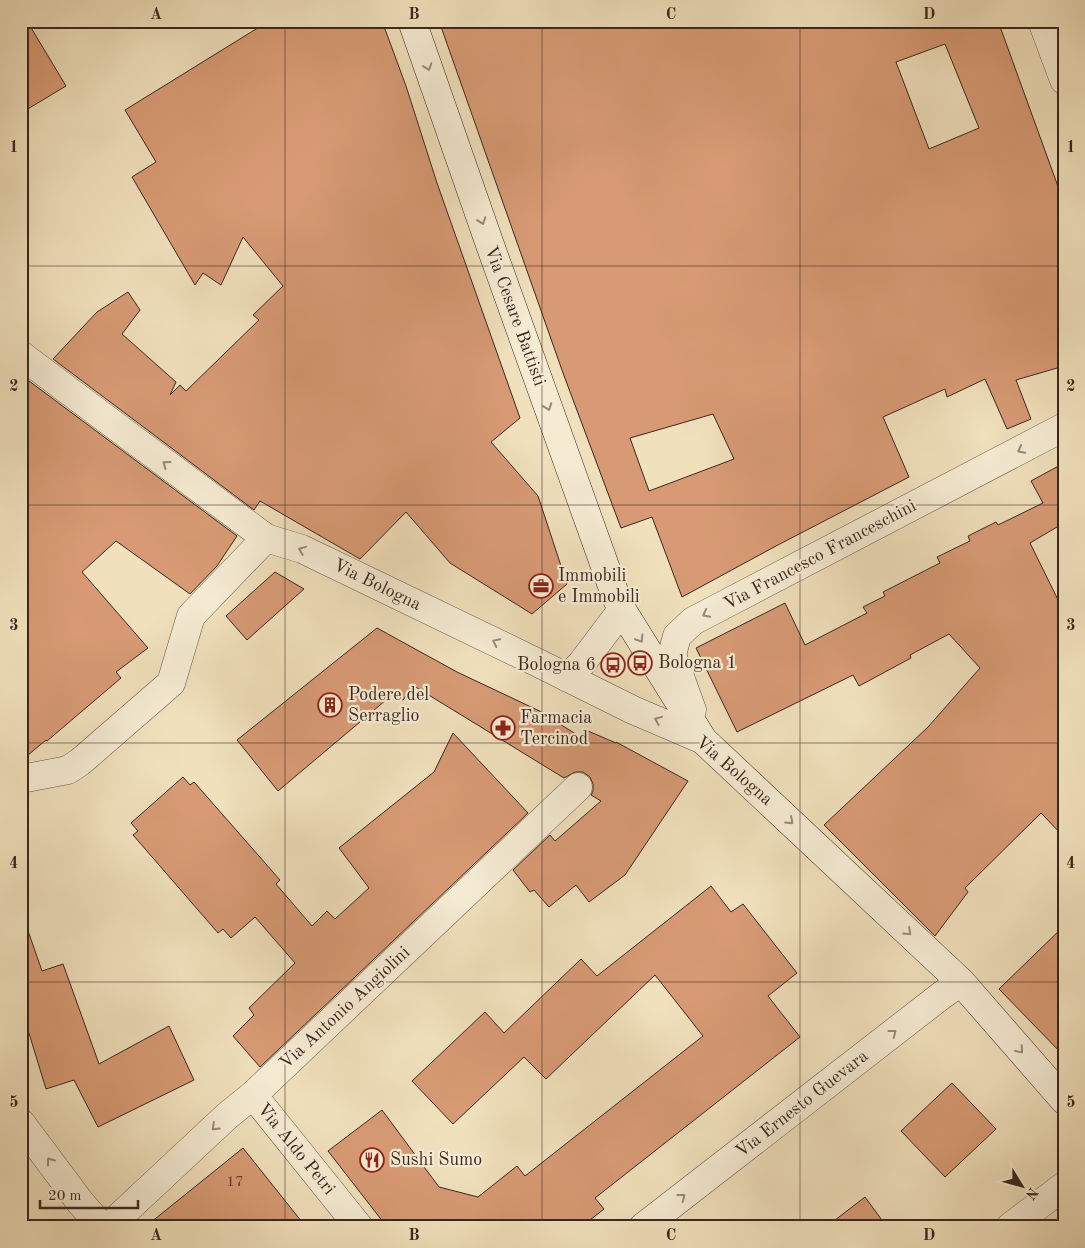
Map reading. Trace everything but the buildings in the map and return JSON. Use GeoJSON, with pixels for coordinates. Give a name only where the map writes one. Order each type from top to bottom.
{"type":"FeatureCollection","features":[{"type":"Feature","properties":{"kind":"street","name":"Via Cesare Battisti"},"geometry":{"type":"LineString","coordinates":[[412,21],[616,597],[622,610],[703,740]]}},
{"type":"Feature","properties":{"kind":"street"},"geometry":{"type":"LineString","coordinates":[[1042,21],[1064,80]]}},
{"type":"Feature","properties":{"kind":"street","name":"Via Bologna"},"geometry":{"type":"LineString","coordinates":[[21,355],[266,538],[302,549],[633,710],[703,740],[961,982],[1064,1100]]}},
{"type":"Feature","properties":{"kind":"street","name":"Via Francesco Franceschini"},"geometry":{"type":"LineString","coordinates":[[703,740],[672,655],[677,636],[693,621],[1064,427]]}},
{"type":"Feature","properties":{"kind":"street"},"geometry":{"type":"LineString","coordinates":[[21,779],[68,770],[80,762],[172,683],[191,616],[266,538]]}},
{"type":"Feature","properties":{"kind":"street"},"geometry":{"type":"LineString","coordinates":[[568,678],[622,610]]}},
{"type":"Feature","properties":{"kind":"street","name":"Via Antonio Angiolini"},"geometry":{"type":"LineString","coordinates":[[110,1227],[578,787]]}},
{"type":"Feature","properties":{"kind":"street","name":"Via Ernesto Guevara"},"geometry":{"type":"LineString","coordinates":[[644,1227],[961,982]]}},
{"type":"Feature","properties":{"kind":"street","name":"Via Aldo Petri"},"geometry":{"type":"LineString","coordinates":[[252,1095],[359,1227]]}},
{"type":"Feature","properties":{"kind":"street"},"geometry":{"type":"LineString","coordinates":[[21,1123],[80,1202],[102,1227]]}},
{"type":"Feature","properties":{"kind":"street"},"geometry":{"type":"LineString","coordinates":[[1010,1227],[1064,1186]]}},
{"type":"Feature","properties":{"kind":"place","name":"Immobili e Immobili"},"geometry":{"type":"Point","coordinates":[541,586]}},
{"type":"Feature","properties":{"kind":"place","name":"Bologna 1"},"geometry":{"type":"Point","coordinates":[640,663]}},
{"type":"Feature","properties":{"kind":"place","name":"Bologna 6"},"geometry":{"type":"Point","coordinates":[613,665]}},
{"type":"Feature","properties":{"kind":"place","name":"Podere del Serraglio"},"geometry":{"type":"Point","coordinates":[330,705]}},
{"type":"Feature","properties":{"kind":"place","name":"Farmacia Tercinod"},"geometry":{"type":"Point","coordinates":[503,728]}},
{"type":"Feature","properties":{"kind":"place","name":"Sushi Sumo"},"geometry":{"type":"Point","coordinates":[372,1160]}}]}
